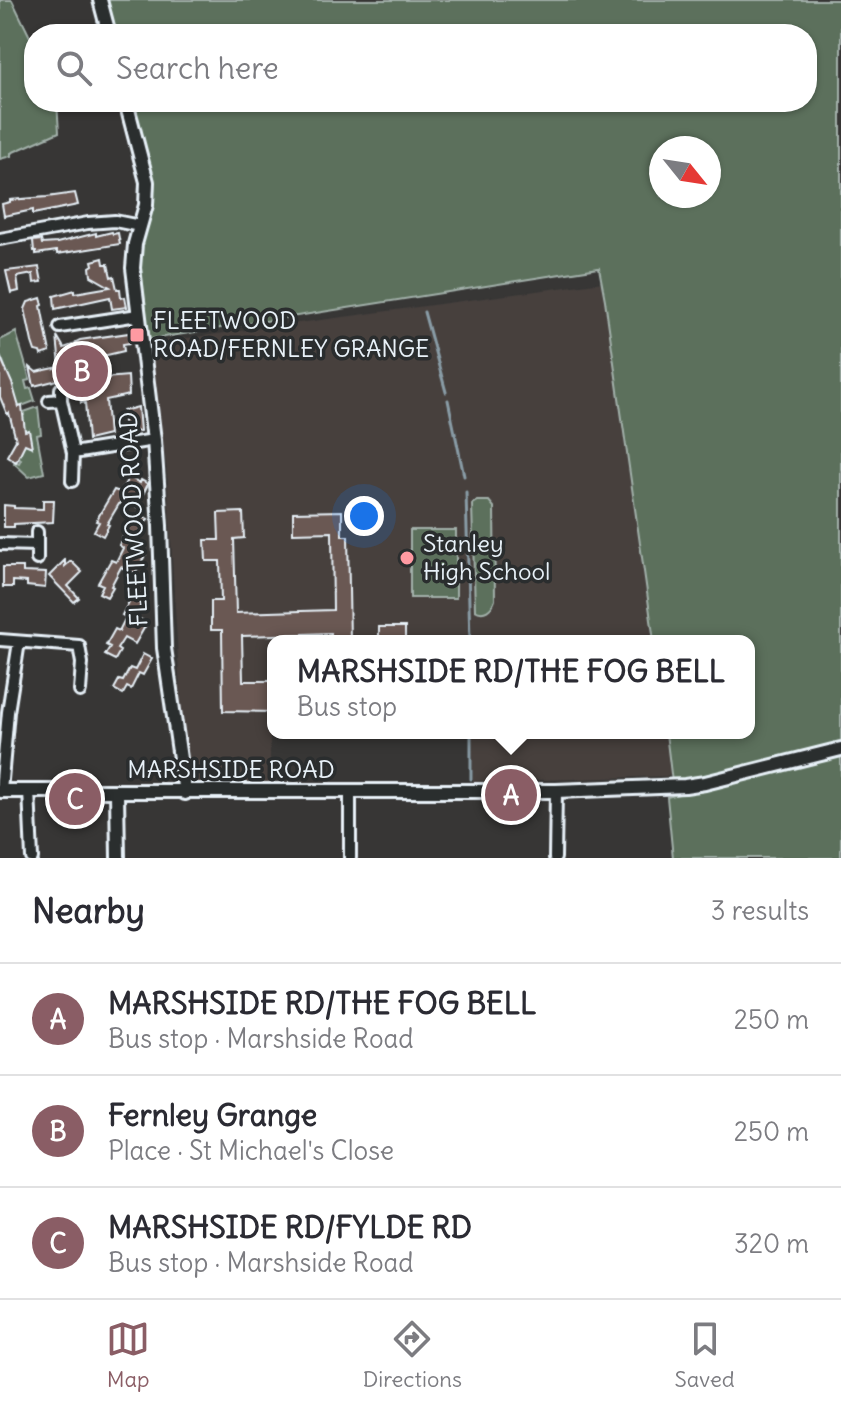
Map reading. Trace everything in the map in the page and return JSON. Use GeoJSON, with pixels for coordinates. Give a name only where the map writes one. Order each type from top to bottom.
{"type":"FeatureCollection","features":[{"type":"Feature","properties":{"kind":"street"},"geometry":{"type":"LineString","coordinates":[[100,0],[106,24]]}},
{"type":"Feature","properties":{"kind":"street","name":"FLEETWOOD ROAD"},"geometry":{"type":"LineString","coordinates":[[129,112],[147,182],[146,205],[135,244],[133,268],[154,440],[164,648],[185,793]]}},
{"type":"Feature","properties":{"kind":"street"},"geometry":{"type":"LineString","coordinates":[[0,239],[88,223],[115,221],[140,226]]}},
{"type":"Feature","properties":{"kind":"street"},"geometry":{"type":"LineString","coordinates":[[60,327],[138,315]]}},
{"type":"Feature","properties":{"kind":"street"},"geometry":{"type":"LineString","coordinates":[[49,401],[61,394],[73,453],[72,478],[58,475]]}},
{"type":"Feature","properties":{"kind":"street"},"geometry":{"type":"LineString","coordinates":[[73,453],[154,440]]}},
{"type":"Feature","properties":{"kind":"street"},"geometry":{"type":"LineString","coordinates":[[37,532],[37,559]]}},
{"type":"Feature","properties":{"kind":"street"},"geometry":{"type":"LineString","coordinates":[[0,544],[37,545]]}},
{"type":"Feature","properties":{"kind":"street"},"geometry":{"type":"LineString","coordinates":[[0,640],[79,646],[82,663],[80,691]]}},
{"type":"Feature","properties":{"kind":"street"},"geometry":{"type":"LineString","coordinates":[[0,791],[19,642]]}},
{"type":"Feature","properties":{"kind":"street","name":"MARSHSIDE ROAD"},"geometry":{"type":"LineString","coordinates":[[0,791],[556,791],[685,786],[841,749]]}},
{"type":"Feature","properties":{"kind":"street"},"geometry":{"type":"LineString","coordinates":[[29,790],[32,858]]}},
{"type":"Feature","properties":{"kind":"street"},"geometry":{"type":"LineString","coordinates":[[555,858],[556,791]]}},
{"type":"Feature","properties":{"kind":"street"},"geometry":{"type":"LineString","coordinates":[[117,792],[118,858]]}},
{"type":"Feature","properties":{"kind":"street"},"geometry":{"type":"LineString","coordinates":[[350,792],[350,858]]}},
{"type":"Feature","properties":{"kind":"shaded area","name":"Stanley High School"},"geometry":{"type":"Polygon","coordinates":[[[603,282],[652,635],[267,635],[270,782],[192,783],[181,708],[167,474],[151,343],[603,282]]]}},
{"type":"Feature","properties":{"kind":"shaded area"},"geometry":{"type":"Polygon","coordinates":[[[472,739],[667,739],[672,776],[473,782],[472,739]]]}},
{"type":"Feature","properties":{"kind":"green space"},"geometry":{"type":"Polygon","coordinates":[[[0,0],[12,0],[24,25],[24,112],[58,112],[59,132],[0,159],[0,0]]]}},
{"type":"Feature","properties":{"kind":"green space"},"geometry":{"type":"Polygon","coordinates":[[[105,0],[841,0],[841,745],[706,778],[672,782],[667,739],[755,739],[755,635],[653,635],[599,268],[145,340],[138,269],[149,206],[133,112],[817,112],[817,24],[111,24],[105,0]]]}},
{"type":"Feature","properties":{"kind":"green space"},"geometry":{"type":"Polygon","coordinates":[[[16,332],[30,380],[25,381],[27,389],[31,388],[35,401],[19,407],[13,392],[14,385],[3,361],[0,361],[0,340],[16,332]]]}},
{"type":"Feature","properties":{"kind":"green space"},"geometry":{"type":"Polygon","coordinates":[[[38,407],[41,434],[37,435],[44,473],[29,477],[14,463],[19,463],[21,459],[18,457],[24,437],[22,415],[38,407]]]}},
{"type":"Feature","properties":{"kind":"green space"},"geometry":{"type":"Polygon","coordinates":[[[489,501],[494,507],[495,600],[484,612],[475,610],[472,504],[489,501]]]}},
{"type":"Feature","properties":{"kind":"green space"},"geometry":{"type":"Polygon","coordinates":[[[410,530],[456,530],[456,598],[410,598],[410,530]]]}},
{"type":"Feature","properties":{"kind":"green space"},"geometry":{"type":"Polygon","coordinates":[[[841,754],[841,858],[673,858],[667,797],[841,754]]]}},
{"type":"Feature","properties":{"kind":"building"},"geometry":{"type":"Polygon","coordinates":[[[75,193],[78,205],[4,216],[2,204],[10,200],[75,193]]]}},
{"type":"Feature","properties":{"kind":"building"},"geometry":{"type":"Polygon","coordinates":[[[118,233],[120,244],[57,254],[57,251],[36,254],[34,251],[33,241],[57,243],[118,233]]]}},
{"type":"Feature","properties":{"kind":"building"},"geometry":{"type":"Polygon","coordinates":[[[103,258],[111,277],[114,276],[117,289],[120,289],[121,298],[125,297],[127,307],[112,309],[110,297],[55,309],[54,296],[75,290],[75,293],[110,287],[91,276],[92,261],[103,258]]]}},
{"type":"Feature","properties":{"kind":"building"},"geometry":{"type":"Polygon","coordinates":[[[39,267],[42,282],[34,283],[33,274],[17,277],[19,291],[11,293],[6,271],[39,267]]]}},
{"type":"Feature","properties":{"kind":"building"},"geometry":{"type":"Polygon","coordinates":[[[41,298],[50,352],[41,355],[35,351],[25,309],[28,302],[41,298]]]}},
{"type":"Feature","properties":{"kind":"building"},"geometry":{"type":"Polygon","coordinates":[[[129,333],[130,343],[123,344],[124,351],[90,359],[93,379],[128,376],[129,395],[106,400],[109,435],[88,440],[85,402],[81,403],[77,375],[34,386],[30,367],[36,372],[60,367],[57,336],[64,348],[80,340],[129,333]]]}},
{"type":"Feature","properties":{"kind":"building"},"geometry":{"type":"Polygon","coordinates":[[[0,356],[19,407],[22,406],[25,431],[29,430],[32,447],[25,444],[16,462],[7,456],[16,440],[9,413],[0,397],[0,356]]]}},
{"type":"Feature","properties":{"kind":"building"},"geometry":{"type":"Polygon","coordinates":[[[138,407],[140,431],[125,433],[123,411],[138,407]]]}},
{"type":"Feature","properties":{"kind":"building"},"geometry":{"type":"Polygon","coordinates":[[[129,477],[148,484],[137,507],[122,499],[103,536],[94,531],[99,522],[96,521],[114,490],[120,492],[129,477]]]}},
{"type":"Feature","properties":{"kind":"building"},"geometry":{"type":"Polygon","coordinates":[[[43,500],[54,500],[53,522],[4,527],[4,505],[43,509],[43,500]]]}},
{"type":"Feature","properties":{"kind":"building"},"geometry":{"type":"Polygon","coordinates":[[[342,511],[342,536],[348,536],[350,635],[242,636],[243,681],[267,681],[267,712],[223,711],[222,630],[211,630],[211,601],[221,601],[220,561],[206,561],[205,540],[219,540],[218,513],[243,512],[244,538],[234,539],[236,613],[333,610],[332,532],[293,533],[293,512],[342,511]]]}},
{"type":"Feature","properties":{"kind":"building"},"geometry":{"type":"Polygon","coordinates":[[[138,514],[148,519],[133,544],[147,552],[135,573],[121,567],[107,597],[99,593],[103,585],[98,583],[111,560],[116,562],[123,548],[119,545],[138,514]]]}},
{"type":"Feature","properties":{"kind":"building"},"geometry":{"type":"Polygon","coordinates":[[[65,560],[65,566],[71,561],[82,572],[68,586],[79,598],[74,602],[49,576],[65,560]]]}},
{"type":"Feature","properties":{"kind":"building"},"geometry":{"type":"Polygon","coordinates":[[[3,567],[23,567],[23,572],[46,573],[45,588],[13,581],[13,587],[3,587],[3,567]]]}},
{"type":"Feature","properties":{"kind":"building"},"geometry":{"type":"Polygon","coordinates":[[[136,582],[145,587],[135,616],[147,623],[135,644],[124,638],[115,660],[105,655],[110,647],[106,645],[115,629],[119,631],[126,617],[122,615],[136,582]]]}},
{"type":"Feature","properties":{"kind":"building"},"geometry":{"type":"Polygon","coordinates":[[[379,627],[405,627],[405,635],[379,635],[379,627]]]}},
{"type":"Feature","properties":{"kind":"building"},"geometry":{"type":"Polygon","coordinates":[[[143,654],[152,659],[143,675],[139,673],[131,689],[127,687],[123,694],[114,689],[130,668],[135,670],[143,654]]]}},
{"type":"Feature","properties":{"kind":"waterway"},"geometry":{"type":"LineString","coordinates":[[424,312],[446,392]]}},
{"type":"Feature","properties":{"kind":"waterway"},"geometry":{"type":"LineString","coordinates":[[448,400],[464,476]]}},
{"type":"Feature","properties":{"kind":"waterway"},"geometry":{"type":"LineString","coordinates":[[466,492],[470,635]]}},
{"type":"Feature","properties":{"kind":"waterway"},"geometry":{"type":"LineString","coordinates":[[471,739],[471,779]]}},
{"type":"Feature","properties":{"kind":"place","name":"FLEETWOOD ROAD/FERNLEY GRANGE"},"geometry":{"type":"Point","coordinates":[137,335]}},
{"type":"Feature","properties":{"kind":"place","name":"Fernley Grange"},"geometry":{"type":"Point","coordinates":[82,371]}},
{"type":"Feature","properties":{"kind":"place","name":"Stanley High School"},"geometry":{"type":"Point","coordinates":[407,558]}},
{"type":"Feature","properties":{"kind":"place","name":"MARSHSIDE RD/THE FOG BELL"},"geometry":{"type":"Point","coordinates":[511,795]}},
{"type":"Feature","properties":{"kind":"place","name":"MARSHSIDE RD/FYLDE RD"},"geometry":{"type":"Point","coordinates":[75,799]}}]}
